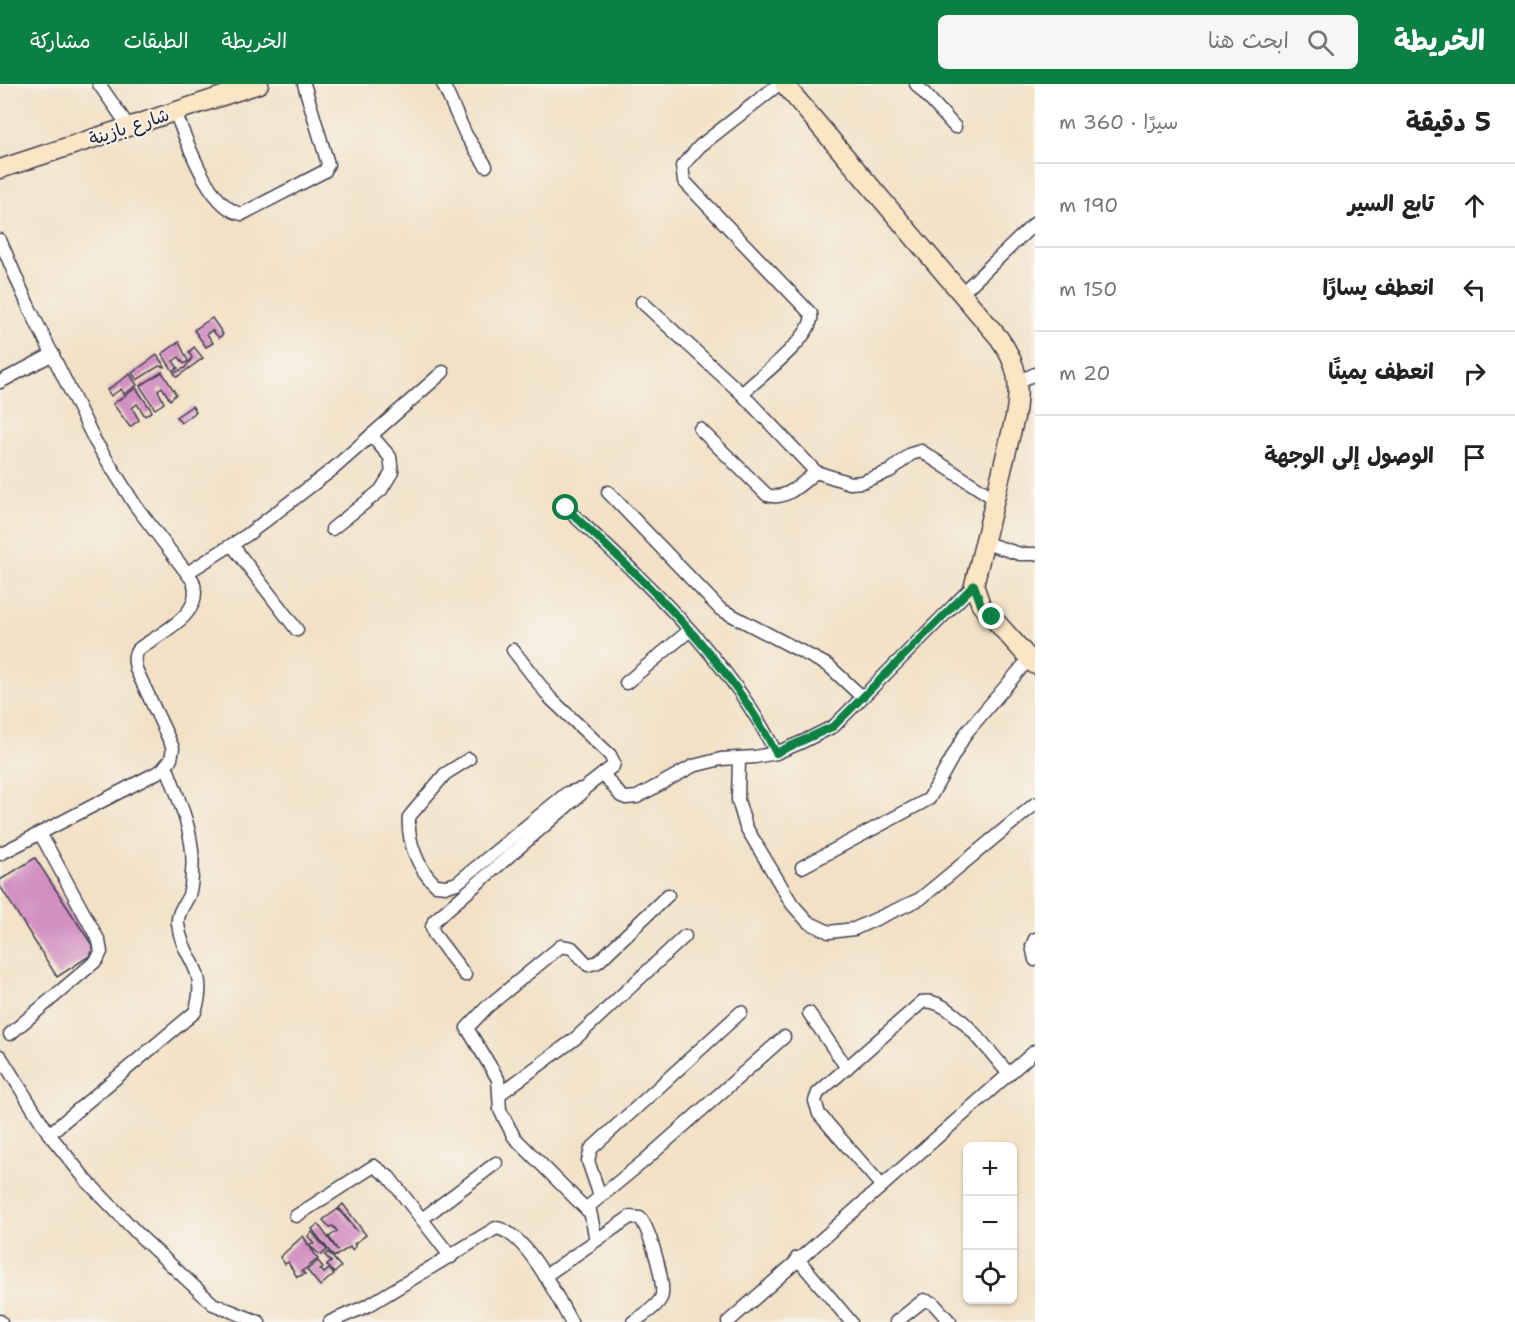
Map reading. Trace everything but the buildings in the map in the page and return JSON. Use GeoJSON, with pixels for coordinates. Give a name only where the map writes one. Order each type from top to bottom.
{"type":"FeatureCollection","features":[{"type":"Feature","properties":{"kind":"street"},"geometry":{"type":"LineString","coordinates":[[99,84],[129,127]]}},
{"type":"Feature","properties":{"kind":"street","name":"شارع بازينة"},"geometry":{"type":"LineString","coordinates":[[0,169],[259,84]]}},
{"type":"Feature","properties":{"kind":"street"},"geometry":{"type":"LineString","coordinates":[[175,112],[214,193],[225,208],[242,214],[325,171],[328,164],[304,84]]}},
{"type":"Feature","properties":{"kind":"street"},"geometry":{"type":"LineString","coordinates":[[443,84],[466,135],[486,166]]}},
{"type":"Feature","properties":{"kind":"street"},"geometry":{"type":"LineString","coordinates":[[742,394],[804,335],[811,324],[811,314],[684,181],[682,166],[700,146],[779,84]]}},
{"type":"Feature","properties":{"kind":"street"},"geometry":{"type":"LineString","coordinates":[[603,774],[621,796],[631,798],[693,766],[721,759],[739,759],[776,753],[834,726],[974,585],[1012,435],[1020,394],[1027,378],[1008,349],[784,84]]}},
{"type":"Feature","properties":{"kind":"street"},"geometry":{"type":"LineString","coordinates":[[916,84],[954,127]]}},
{"type":"Feature","properties":{"kind":"street"},"geometry":{"type":"LineString","coordinates":[[961,294],[1035,223]]}},
{"type":"Feature","properties":{"kind":"street"},"geometry":{"type":"LineString","coordinates":[[0,240],[95,441],[135,505],[187,573],[197,591],[195,602],[173,626],[137,650],[134,658],[140,678],[173,748],[171,759],[162,770],[0,854]]}},
{"type":"Feature","properties":{"kind":"street"},"geometry":{"type":"LineString","coordinates":[[642,302],[742,394],[816,472],[850,483],[862,482],[890,471],[916,451],[921,451],[995,499]]}},
{"type":"Feature","properties":{"kind":"street"},"geometry":{"type":"LineString","coordinates":[[0,382],[53,354]]}},
{"type":"Feature","properties":{"kind":"street"},"geometry":{"type":"LineString","coordinates":[[187,573],[232,545],[333,469],[443,372]]}},
{"type":"Feature","properties":{"kind":"street"},"geometry":{"type":"LineString","coordinates":[[700,429],[767,495],[776,498],[786,495],[816,472]]}},
{"type":"Feature","properties":{"kind":"street"},"geometry":{"type":"LineString","coordinates":[[332,529],[381,490],[392,471],[390,457],[370,435]]}},
{"type":"Feature","properties":{"kind":"street"},"geometry":{"type":"LineString","coordinates":[[608,492],[720,609],[829,666],[862,697]]}},
{"type":"Feature","properties":{"kind":"street"},"geometry":{"type":"LineString","coordinates":[[566,508],[715,658],[744,697],[776,753]]}},
{"type":"Feature","properties":{"kind":"street"},"geometry":{"type":"LineString","coordinates":[[985,543],[1020,554],[1035,554]]}},
{"type":"Feature","properties":{"kind":"street"},"geometry":{"type":"LineString","coordinates":[[232,545],[297,630]]}},
{"type":"Feature","properties":{"kind":"street"},"geometry":{"type":"LineString","coordinates":[[802,867],[929,799],[966,733],[1032,662],[981,605],[974,585]]}},
{"type":"Feature","properties":{"kind":"street"},"geometry":{"type":"LineString","coordinates":[[626,683],[689,631]]}},
{"type":"Feature","properties":{"kind":"street"},"geometry":{"type":"LineString","coordinates":[[465,975],[434,934],[434,921],[613,766],[614,759],[550,698],[513,650]]}},
{"type":"Feature","properties":{"kind":"street"},"geometry":{"type":"LineString","coordinates":[[469,759],[445,774],[409,817],[410,832],[419,861],[429,879],[436,885],[447,886],[457,883],[567,793],[585,788]]}},
{"type":"Feature","properties":{"kind":"street"},"geometry":{"type":"LineString","coordinates":[[739,759],[738,800],[746,827],[792,904],[808,922],[829,932],[854,929],[920,899],[1035,804]]}},
{"type":"Feature","properties":{"kind":"street"},"geometry":{"type":"LineString","coordinates":[[49,1134],[195,1012],[199,999],[198,971],[178,930],[177,920],[190,893],[193,869],[190,840],[166,765]]}},
{"type":"Feature","properties":{"kind":"street"},"geometry":{"type":"LineString","coordinates":[[9,1034],[97,960],[100,952],[99,941],[40,833]]}},
{"type":"Feature","properties":{"kind":"street"},"geometry":{"type":"LineString","coordinates":[[596,1240],[588,1211],[514,1137],[500,1110],[498,1079],[467,1031],[468,1025],[561,946],[572,948],[588,965],[598,962],[668,895]]}},
{"type":"Feature","properties":{"kind":"street"},"geometry":{"type":"LineString","coordinates":[[500,1094],[576,1038],[685,936]]}},
{"type":"Feature","properties":{"kind":"street"},"geometry":{"type":"LineString","coordinates":[[1035,939],[1032,946],[1035,960]]}},
{"type":"Feature","properties":{"kind":"street"},"geometry":{"type":"LineString","coordinates":[[881,1185],[815,1108],[818,1093],[922,1002],[931,1000],[951,1010],[1009,1074]]}},
{"type":"Feature","properties":{"kind":"street"},"geometry":{"type":"LineString","coordinates":[[600,1196],[588,1161],[591,1149],[741,1012]]}},
{"type":"Feature","properties":{"kind":"street"},"geometry":{"type":"LineString","coordinates":[[810,1013],[847,1068]]}},
{"type":"Feature","properties":{"kind":"street"},"geometry":{"type":"LineString","coordinates":[[588,1211],[589,1206],[600,1196],[644,1161],[783,1037]]}},
{"type":"Feature","properties":{"kind":"street"},"geometry":{"type":"LineString","coordinates":[[728,1322],[1035,1051]]}},
{"type":"Feature","properties":{"kind":"street"},"geometry":{"type":"LineString","coordinates":[[0,1056],[49,1134],[87,1181],[183,1279],[213,1304],[259,1322]]}},
{"type":"Feature","properties":{"kind":"street"},"geometry":{"type":"LineString","coordinates":[[422,1219],[496,1163]]}},
{"type":"Feature","properties":{"kind":"street"},"geometry":{"type":"LineString","coordinates":[[296,1216],[374,1166],[389,1177],[451,1257]]}},
{"type":"Feature","properties":{"kind":"street"},"geometry":{"type":"LineString","coordinates":[[545,1276],[630,1217],[637,1216],[643,1221],[663,1291],[656,1305],[633,1322]]}},
{"type":"Feature","properties":{"kind":"street"},"geometry":{"type":"LineString","coordinates":[[330,1322],[369,1305],[496,1228],[503,1229],[516,1238],[545,1276],[571,1322]]}},
{"type":"Feature","properties":{"kind":"street"},"geometry":{"type":"LineString","coordinates":[[798,1258],[851,1322]]}},
{"type":"Feature","properties":{"kind":"street"},"geometry":{"type":"LineString","coordinates":[[896,1322],[914,1305],[924,1300],[933,1303],[950,1322]]}},
{"type":"Feature","properties":{"kind":"route"},"geometry":{"type":"LineString","coordinates":[[566,508],[715,658],[744,697],[776,753],[834,726],[974,585],[981,605],[992,617]]}}]}
